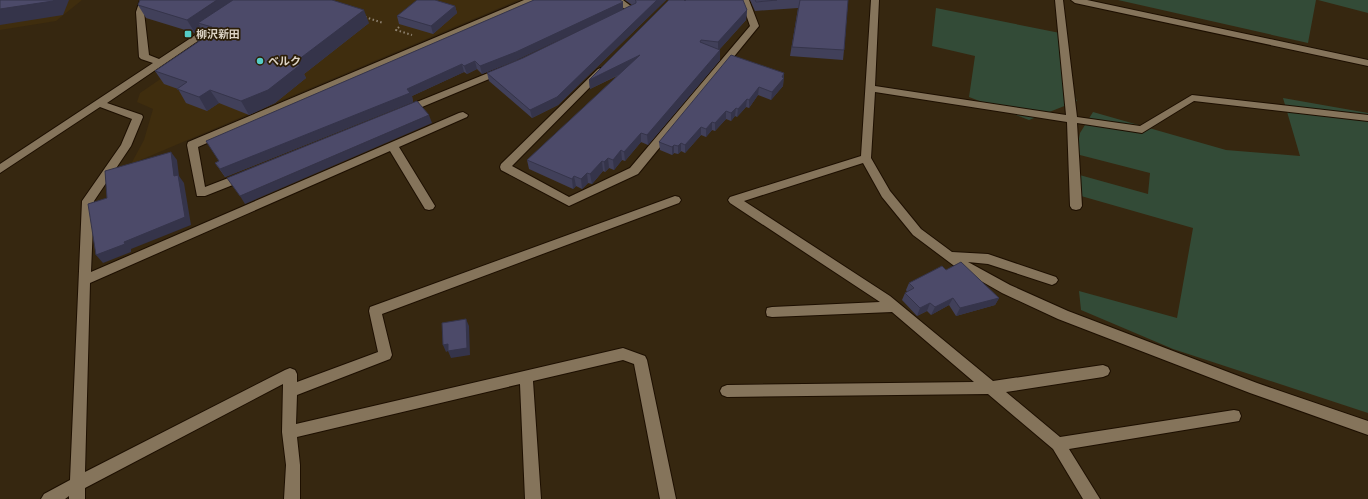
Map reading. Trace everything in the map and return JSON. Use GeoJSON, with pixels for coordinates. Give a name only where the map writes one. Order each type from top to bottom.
{"type":"FeatureCollection","features":[{"type":"Feature","properties":{"kind":"street"},"geometry":{"type":"LineString","coordinates":[[144,0],[140,12],[144,57],[160,62]]}},
{"type":"Feature","properties":{"kind":"street"},"geometry":{"type":"LineString","coordinates":[[252,172],[201,193],[192,145],[531,0]]}},
{"type":"Feature","properties":{"kind":"street"},"geometry":{"type":"LineString","coordinates":[[611,20],[632,10],[617,0]]}},
{"type":"Feature","properties":{"kind":"street"},"geometry":{"type":"LineString","coordinates":[[611,61],[505,167],[569,202],[634,171],[755,26],[745,0]]}},
{"type":"Feature","properties":{"kind":"street"},"geometry":{"type":"LineString","coordinates":[[875,0],[866,158],[886,194],[917,232],[957,262],[1006,289],[1063,315],[1255,389],[1368,428]]}},
{"type":"Feature","properties":{"kind":"street"},"geometry":{"type":"LineString","coordinates":[[1059,0],[1072,119],[1076,206]]}},
{"type":"Feature","properties":{"kind":"street"},"geometry":{"type":"LineString","coordinates":[[1075,0],[1368,63]]}},
{"type":"Feature","properties":{"kind":"street"},"geometry":{"type":"LineString","coordinates":[[0,169],[216,25]]}},
{"type":"Feature","properties":{"kind":"street"},"geometry":{"type":"LineString","coordinates":[[397,113],[513,66]]}},
{"type":"Feature","properties":{"kind":"street"},"geometry":{"type":"LineString","coordinates":[[870,88],[1142,130],[1192,98],[1368,118]]}},
{"type":"Feature","properties":{"kind":"street"},"geometry":{"type":"LineString","coordinates":[[77,492],[88,201],[126,146],[138,118],[98,103]]}},
{"type":"Feature","properties":{"kind":"street"},"geometry":{"type":"LineString","coordinates":[[84,280],[463,115]]}},
{"type":"Feature","properties":{"kind":"street"},"geometry":{"type":"LineString","coordinates":[[392,146],[429,206]]}},
{"type":"Feature","properties":{"kind":"street"},"geometry":{"type":"LineString","coordinates":[[866,158],[734,200],[894,306],[1058,444],[1092,499]]}},
{"type":"Feature","properties":{"kind":"street"},"geometry":{"type":"LineString","coordinates":[[290,390],[385,355],[374,311],[675,200]]}},
{"type":"Feature","properties":{"kind":"street"},"geometry":{"type":"LineString","coordinates":[[948,256],[988,259],[1052,280]]}},
{"type":"Feature","properties":{"kind":"street"},"geometry":{"type":"LineString","coordinates":[[772,312],[894,306]]}},
{"type":"Feature","properties":{"kind":"street"},"geometry":{"type":"LineString","coordinates":[[290,432],[623,354],[640,360],[668,499]]}},
{"type":"Feature","properties":{"kind":"street"},"geometry":{"type":"LineString","coordinates":[[727,390],[991,388],[1103,372]]}},
{"type":"Feature","properties":{"kind":"street"},"geometry":{"type":"LineString","coordinates":[[49,499],[77,492],[290,374],[290,432],[293,465],[292,499]]}},
{"type":"Feature","properties":{"kind":"street"},"geometry":{"type":"LineString","coordinates":[[526,377],[533,499]]}},
{"type":"Feature","properties":{"kind":"street"},"geometry":{"type":"LineString","coordinates":[[1058,444],[1234,416]]}},
{"type":"Feature","properties":{"kind":"path"},"geometry":{"type":"LineString","coordinates":[[362,17],[383,23]]}},
{"type":"Feature","properties":{"kind":"shaded area"},"geometry":{"type":"Polygon","coordinates":[[[0,0],[82,0],[56,21],[0,30],[0,0]]]}},
{"type":"Feature","properties":{"kind":"shaded area"},"geometry":{"type":"Polygon","coordinates":[[[276,0],[518,0],[131,164],[144,140],[153,109],[137,102],[140,93],[276,0]]]}},
{"type":"Feature","properties":{"kind":"green space"},"geometry":{"type":"Polygon","coordinates":[[[1118,0],[1316,0],[1308,43],[1118,0]]]}},
{"type":"Feature","properties":{"kind":"green space"},"geometry":{"type":"Polygon","coordinates":[[[1318,0],[1368,0],[1368,13],[1318,0]]]}},
{"type":"Feature","properties":{"kind":"green space"},"geometry":{"type":"Polygon","coordinates":[[[936,8],[1060,33],[1063,73],[1077,101],[1029,120],[969,97],[975,56],[932,46],[936,8]]]}},
{"type":"Feature","properties":{"kind":"green space"},"geometry":{"type":"Polygon","coordinates":[[[1283,98],[1368,113],[1368,413],[1173,349],[1081,310],[1079,291],[1177,318],[1193,228],[1074,194],[1076,174],[1148,194],[1150,173],[1076,154],[1080,133],[1093,112],[1226,150],[1300,156],[1283,98]]]}},
{"type":"Feature","properties":{"kind":"building"},"geometry":{"type":"Polygon","coordinates":[[[0,0],[54,0],[0,9],[0,0]]]}},
{"type":"Feature","properties":{"kind":"building"},"geometry":{"type":"Polygon","coordinates":[[[140,0],[217,0],[187,20],[138,5],[140,0]]]}},
{"type":"Feature","properties":{"kind":"building","name":"ベルク"},"geometry":{"type":"Polygon","coordinates":[[[233,0],[332,0],[364,10],[294,63],[300,65],[268,90],[241,101],[210,90],[199,97],[177,89],[187,82],[155,71],[201,40],[196,38],[212,27],[198,23],[233,0]]]}},
{"type":"Feature","properties":{"kind":"building"},"geometry":{"type":"Polygon","coordinates":[[[417,0],[435,0],[455,6],[431,26],[397,16],[417,0]]]}},
{"type":"Feature","properties":{"kind":"building"},"geometry":{"type":"Polygon","coordinates":[[[534,0],[620,0],[623,2],[516,52],[480,66],[475,61],[464,66],[462,64],[407,89],[410,93],[220,169],[215,163],[219,161],[206,141],[534,0]]]}},
{"type":"Feature","properties":{"kind":"building"},"geometry":{"type":"Polygon","coordinates":[[[635,0],[657,0],[557,97],[530,110],[487,73],[523,58],[636,3],[635,0]]]}},
{"type":"Feature","properties":{"kind":"building"},"geometry":{"type":"Polygon","coordinates":[[[669,0],[743,0],[747,10],[718,42],[701,40],[700,42],[720,50],[647,135],[641,133],[624,152],[621,150],[613,160],[608,158],[604,162],[602,161],[590,174],[587,173],[581,179],[574,176],[572,179],[527,160],[640,55],[589,80],[669,0]]]}},
{"type":"Feature","properties":{"kind":"building"},"geometry":{"type":"Polygon","coordinates":[[[755,0],[777,0],[756,2],[755,0]]]}},
{"type":"Feature","properties":{"kind":"building"},"geometry":{"type":"Polygon","coordinates":[[[800,0],[848,0],[844,50],[792,47],[800,0]]]}},
{"type":"Feature","properties":{"kind":"building"},"geometry":{"type":"Polygon","coordinates":[[[731,55],[784,73],[782,77],[784,78],[772,92],[759,87],[749,100],[747,99],[738,109],[736,108],[731,113],[726,111],[715,123],[712,122],[706,129],[701,127],[685,145],[681,143],[678,146],[674,145],[672,147],[659,142],[731,55]]]}},
{"type":"Feature","properties":{"kind":"building"},"geometry":{"type":"Polygon","coordinates":[[[417,101],[429,115],[240,196],[227,178],[417,101]]]}},
{"type":"Feature","properties":{"kind":"building"},"geometry":{"type":"Polygon","coordinates":[[[171,152],[174,176],[178,175],[185,217],[124,242],[125,244],[96,255],[88,204],[107,198],[105,171],[171,152]]]}},
{"type":"Feature","properties":{"kind":"building"},"geometry":{"type":"Polygon","coordinates":[[[961,262],[999,298],[960,308],[953,298],[935,307],[930,303],[920,308],[905,293],[914,288],[909,283],[942,266],[946,270],[961,262]]]}},
{"type":"Feature","properties":{"kind":"building"},"geometry":{"type":"Polygon","coordinates":[[[466,319],[467,348],[448,351],[448,344],[443,345],[442,323],[466,319]]]}},
{"type":"Feature","properties":{"kind":"place","name":"柳沢新田"},"geometry":{"type":"Point","coordinates":[188,34]}},
{"type":"Feature","properties":{"kind":"place","name":"ベルク"},"geometry":{"type":"Point","coordinates":[260,61]}}]}
